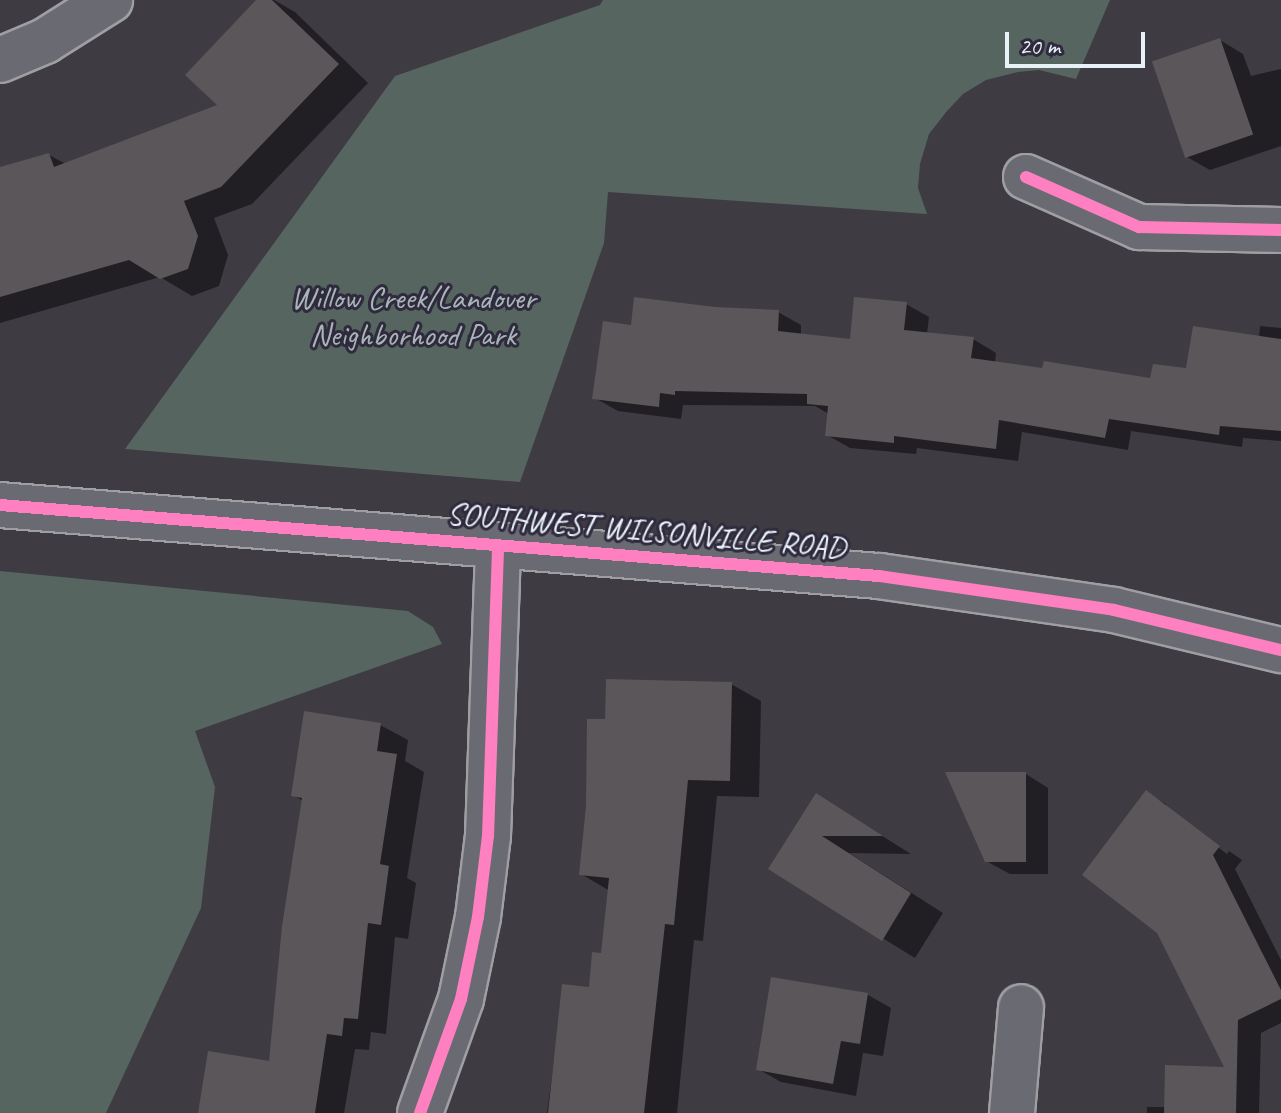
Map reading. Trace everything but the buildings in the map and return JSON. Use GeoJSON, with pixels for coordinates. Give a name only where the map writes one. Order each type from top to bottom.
{"type":"FeatureCollection","features":[{"type":"Feature","properties":{"kind":"main road"},"geometry":{"type":"LineString","coordinates":[[0,60],[45,41],[110,0]]}},
{"type":"Feature","properties":{"kind":"main road"},"geometry":{"type":"LineString","coordinates":[[1026,177],[1139,227],[1281,230]]}},
{"type":"Feature","properties":{"kind":"main road","name":"SOUTHWEST WILSONVILLE ROAD"},"geometry":{"type":"LineString","coordinates":[[0,505],[789,567],[998,591],[1162,620],[1281,650]]}},
{"type":"Feature","properties":{"kind":"main road"},"geometry":{"type":"LineString","coordinates":[[420,1113],[461,999],[478,917],[488,836],[498,545]]}},
{"type":"Feature","properties":{"kind":"main road"},"geometry":{"type":"LineString","coordinates":[[1012,1113],[1021,1007]]}},
{"type":"Feature","properties":{"kind":"green space","name":"Willow Creek/Landover Neighborhood Park"},"geometry":{"type":"Polygon","coordinates":[[[603,0],[1110,0],[1076,79],[1039,70],[1018,72],[986,80],[963,94],[947,111],[929,134],[920,164],[918,188],[927,214],[608,192],[604,243],[520,482],[125,449],[395,76],[600,5],[603,0]]]}},
{"type":"Feature","properties":{"kind":"green space"},"geometry":{"type":"Polygon","coordinates":[[[0,571],[408,611],[433,627],[442,644],[195,731],[215,787],[201,908],[106,1113],[0,1113],[0,571]]]}},
{"type":"Feature","properties":{"kind":"cycle path"},"geometry":{"type":"LineString","coordinates":[[1026,177],[1139,227],[1281,230]]}},
{"type":"Feature","properties":{"kind":"cycle path"},"geometry":{"type":"LineString","coordinates":[[0,505],[879,576],[1114,610],[1281,650]]}},
{"type":"Feature","properties":{"kind":"cycle path"},"geometry":{"type":"LineString","coordinates":[[420,1113],[461,999],[478,917],[488,836],[498,545]]}}]}
